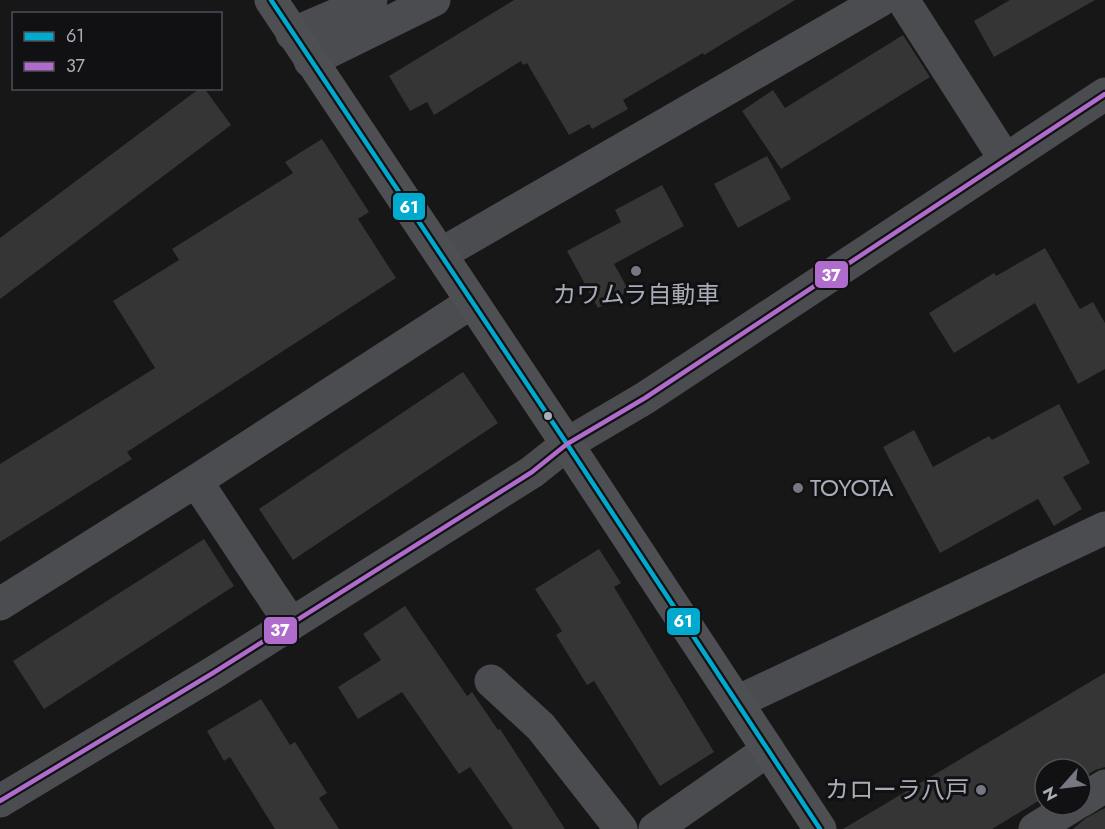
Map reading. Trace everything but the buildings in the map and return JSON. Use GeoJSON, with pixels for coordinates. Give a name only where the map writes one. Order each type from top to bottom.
{"type":"FeatureCollection","features":[{"type":"Feature","properties":{"kind":"main road"},"geometry":{"type":"LineString","coordinates":[[271,0],[820,829]]}},
{"type":"Feature","properties":{"kind":"street"},"geometry":{"type":"LineString","coordinates":[[292,34],[371,0]]}},
{"type":"Feature","properties":{"kind":"street"},"geometry":{"type":"LineString","coordinates":[[310,61],[434,0]]}},
{"type":"Feature","properties":{"kind":"street"},"geometry":{"type":"LineString","coordinates":[[441,254],[881,0]]}},
{"type":"Feature","properties":{"kind":"street"},"geometry":{"type":"LineString","coordinates":[[903,0],[1005,159]]}},
{"type":"Feature","properties":{"kind":"street"},"geometry":{"type":"LineString","coordinates":[[0,801],[291,624],[522,478],[567,444],[645,399],[1105,94]]}},
{"type":"Feature","properties":{"kind":"street"},"geometry":{"type":"LineString","coordinates":[[0,604],[196,481],[472,302]]}},
{"type":"Feature","properties":{"kind":"street"},"geometry":{"type":"LineString","coordinates":[[196,481],[291,624]]}},
{"type":"Feature","properties":{"kind":"street"},"geometry":{"type":"LineString","coordinates":[[737,702],[1105,528]]}},
{"type":"Feature","properties":{"kind":"street"},"geometry":{"type":"LineString","coordinates":[[490,681],[541,727],[621,829]]}},
{"type":"Feature","properties":{"kind":"street"},"geometry":{"type":"LineString","coordinates":[[655,829],[768,750]]}},
{"type":"Feature","properties":{"kind":"street"},"geometry":{"type":"LineString","coordinates":[[1035,829],[1054,817]]}},
{"type":"Feature","properties":{"kind":"transit line","name":"61"},"geometry":{"type":"LineString","coordinates":[[271,0],[820,829]]}},
{"type":"Feature","properties":{"kind":"transit line","name":"37"},"geometry":{"type":"LineString","coordinates":[[0,801],[213,673],[532,472],[567,444],[645,398],[1105,94]]}},
{"type":"Feature","properties":{"kind":"place","name":"カワムラ自動車"},"geometry":{"type":"Point","coordinates":[636,271]}},
{"type":"Feature","properties":{"kind":"place","name":"TOYOTA"},"geometry":{"type":"Point","coordinates":[798,488]}},
{"type":"Feature","properties":{"kind":"place","name":"カローラ八戸"},"geometry":{"type":"Point","coordinates":[981,790]}}]}
